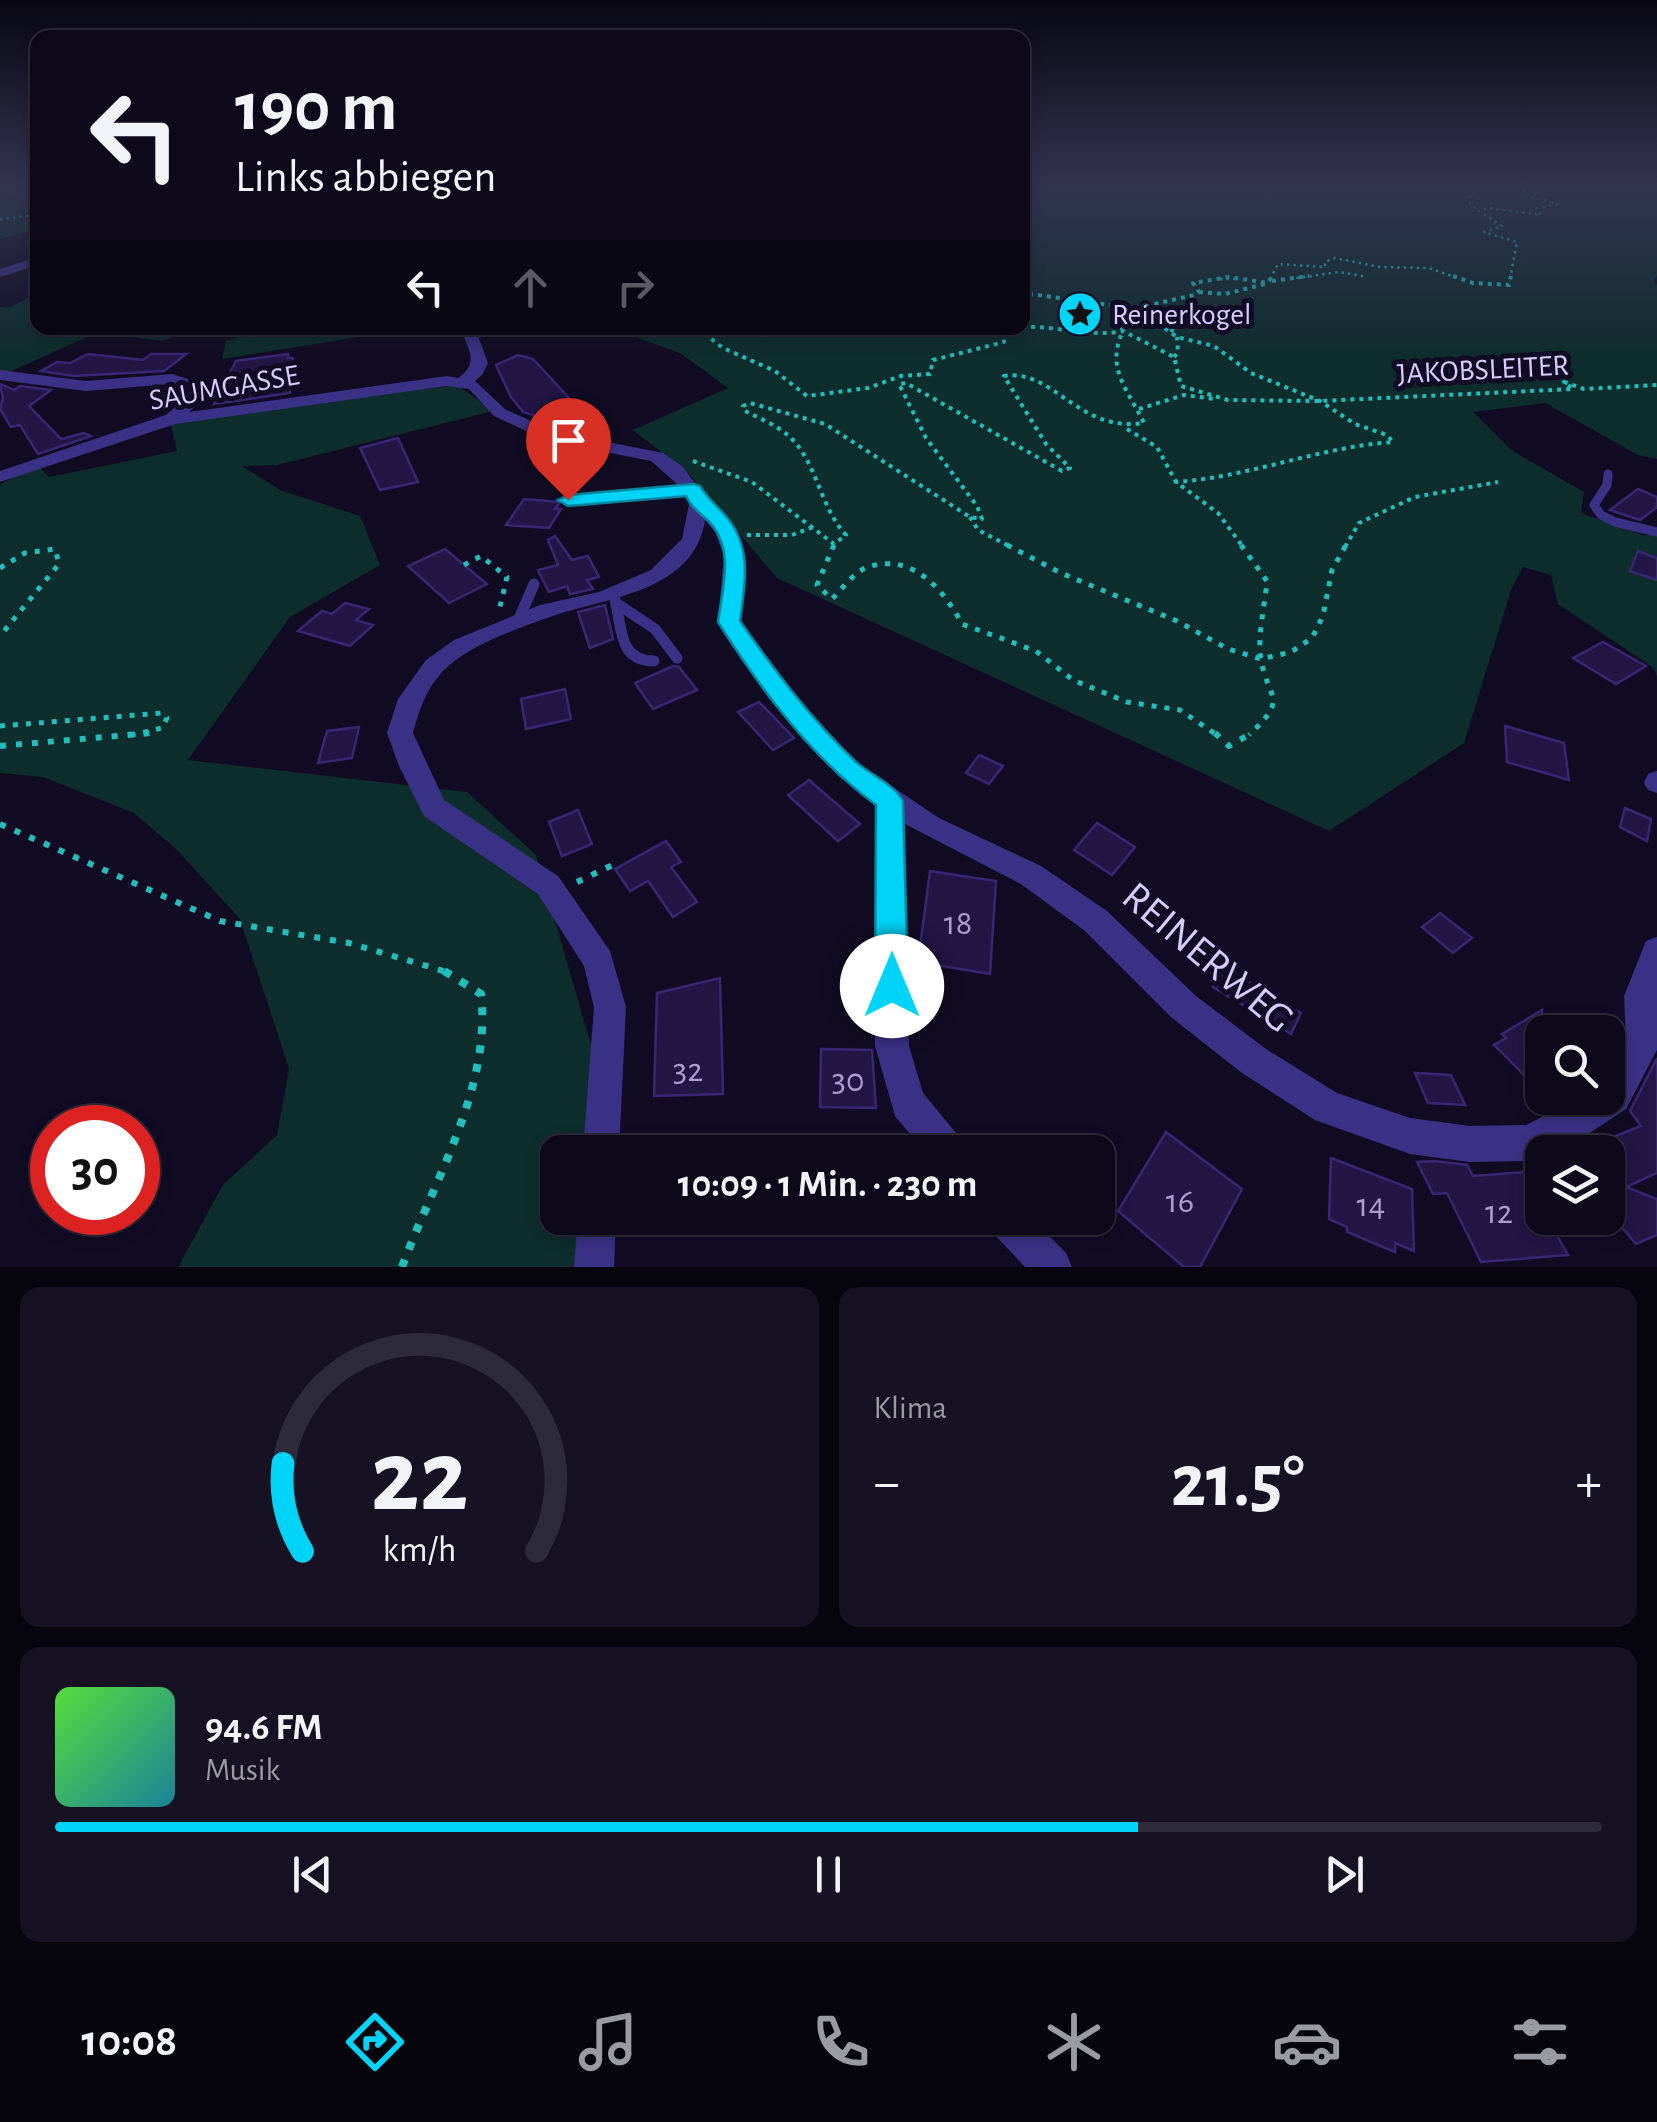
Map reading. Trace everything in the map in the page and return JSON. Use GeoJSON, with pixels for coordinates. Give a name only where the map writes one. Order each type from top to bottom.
{"type":"FeatureCollection","features":[{"type":"Feature","properties":{"kind":"street"},"geometry":{"type":"LineString","coordinates":[[0,273],[30,263]]}},
{"type":"Feature","properties":{"kind":"street"},"geometry":{"type":"LineString","coordinates":[[464,381],[476,372],[480,362],[470,335]]}},
{"type":"Feature","properties":{"kind":"street"},"geometry":{"type":"LineString","coordinates":[[0,376],[86,386],[172,380],[204,389],[172,419]]}},
{"type":"Feature","properties":{"kind":"street"},"geometry":{"type":"LineString","coordinates":[[464,381],[474,385],[500,413],[525,426],[552,436],[656,457],[676,470],[729,534]]}},
{"type":"Feature","properties":{"kind":"street","name":"SAUMGASSE"},"geometry":{"type":"LineString","coordinates":[[0,478],[172,419],[464,381]]}},
{"type":"Feature","properties":{"kind":"street"},"geometry":{"type":"LineString","coordinates":[[602,1135],[610,1007],[598,960],[548,885],[434,808],[400,732],[410,699],[434,666],[462,645],[507,625],[616,600],[658,575],[692,541],[696,497]]}},
{"type":"Feature","properties":{"kind":"street","name":"REINERWEG"},"geometry":{"type":"LineString","coordinates":[[729,534],[736,567],[729,622],[778,693],[848,770],[928,826],[1048,886],[1096,921],[1184,1007],[1254,1061],[1328,1107],[1410,1136],[1470,1144],[1526,1143],[1578,1119],[1614,1098],[1644,1044],[1640,996],[1657,951]]}},
{"type":"Feature","properties":{"kind":"street"},"geometry":{"type":"LineString","coordinates":[[889,801],[892,1046],[908,1102],[934,1135]]}},
{"type":"Feature","properties":{"kind":"street"},"geometry":{"type":"LineString","coordinates":[[594,1267],[597,1235]]}},
{"type":"Feature","properties":{"kind":"street"},"geometry":{"type":"LineString","coordinates":[[1022,1235],[1052,1267]]}},
{"type":"Feature","properties":{"kind":"lane"},"geometry":{"type":"LineString","coordinates":[[1608,474],[1607,485],[1594,505],[1601,515],[1657,532]]}},
{"type":"Feature","properties":{"kind":"lane"},"geometry":{"type":"LineString","coordinates":[[568,500],[696,497]]}},
{"type":"Feature","properties":{"kind":"lane"},"geometry":{"type":"LineString","coordinates":[[507,625],[534,584]]}},
{"type":"Feature","properties":{"kind":"lane"},"geometry":{"type":"LineString","coordinates":[[616,600],[654,629],[677,658]]}},
{"type":"Feature","properties":{"kind":"lane"},"geometry":{"type":"LineString","coordinates":[[616,600],[624,650],[636,660],[654,661]]}},
{"type":"Feature","properties":{"kind":"path"},"geometry":{"type":"LineString","coordinates":[[1269,282],[1278,264],[1325,267],[1325,262],[1336,258],[1380,267],[1429,268],[1474,283],[1509,286],[1514,241]]}},
{"type":"Feature","properties":{"kind":"path"},"geometry":{"type":"LineString","coordinates":[[1171,332],[1199,292],[1225,294],[1269,282],[1339,272],[1363,276]]}},
{"type":"Feature","properties":{"kind":"path"},"geometry":{"type":"LineString","coordinates":[[1199,292],[1192,283],[1229,277],[1269,282]]}},
{"type":"Feature","properties":{"kind":"path"},"geometry":{"type":"LineString","coordinates":[[1030,294],[1137,308],[1178,337],[1214,346],[1251,373],[1320,402],[1393,442],[1347,443],[1217,478],[1176,482]]}},
{"type":"Feature","properties":{"kind":"path"},"geometry":{"type":"LineString","coordinates":[[1137,308],[1193,297]]}},
{"type":"Feature","properties":{"kind":"path"},"geometry":{"type":"LineString","coordinates":[[1123,331],[1119,320],[1125,306]]}},
{"type":"Feature","properties":{"kind":"path"},"geometry":{"type":"LineString","coordinates":[[1030,326],[1051,325],[1110,334],[1123,331],[1174,358]]}},
{"type":"Feature","properties":{"kind":"path"},"geometry":{"type":"LineString","coordinates":[[1123,331],[1114,346],[1115,373],[1144,423],[1127,429]]}},
{"type":"Feature","properties":{"kind":"path"},"geometry":{"type":"LineString","coordinates":[[707,335],[736,356],[770,368],[798,393],[807,396],[868,388],[901,376],[930,374],[933,360],[1004,342],[1004,335]]}},
{"type":"Feature","properties":{"kind":"path"},"geometry":{"type":"LineString","coordinates":[[1178,337],[1174,358],[1181,386],[1228,400]]}},
{"type":"Feature","properties":{"kind":"path"},"geometry":{"type":"LineString","coordinates":[[970,517],[984,516],[912,416],[900,384],[906,382],[1062,470],[1070,468],[1046,444],[1004,376],[1012,372],[1028,376],[1105,425],[1127,429],[1157,447],[1176,482],[1218,513],[1268,581],[1262,659],[1274,690],[1271,714],[1250,735],[1229,746],[1205,724],[1180,710],[1127,702],[1073,680],[1036,651],[962,624],[948,597],[921,572],[891,564],[865,567],[832,599],[816,585],[834,544],[846,535],[834,525],[817,494],[798,446],[743,406],[750,404],[825,424],[890,462],[970,517],[978,530],[1061,573],[1177,621],[1228,649],[1262,659],[1291,652],[1312,638],[1323,616],[1332,570],[1358,523],[1415,496],[1498,482]]}},
{"type":"Feature","properties":{"kind":"path","name":"JAKOBSLEITER"},"geometry":{"type":"LineString","coordinates":[[1228,400],[1320,402],[1573,389],[1564,382],[1584,388],[1657,384]]}},
{"type":"Feature","properties":{"kind":"path"},"geometry":{"type":"LineString","coordinates":[[1139,410],[1184,395],[1228,400]]}},
{"type":"Feature","properties":{"kind":"path"},"geometry":{"type":"LineString","coordinates":[[656,457],[672,454],[752,482],[834,544]]}},
{"type":"Feature","properties":{"kind":"path"},"geometry":{"type":"LineString","coordinates":[[729,534],[792,535],[813,527]]}},
{"type":"Feature","properties":{"kind":"path"},"geometry":{"type":"LineString","coordinates":[[0,568],[44,548],[55,549],[58,564],[38,594],[0,636]]}},
{"type":"Feature","properties":{"kind":"path"},"geometry":{"type":"LineString","coordinates":[[464,565],[482,556],[507,577],[507,625]]}},
{"type":"Feature","properties":{"kind":"path"},"geometry":{"type":"LineString","coordinates":[[0,726],[130,713],[162,713],[167,718],[162,728],[148,734],[0,746]]}},
{"type":"Feature","properties":{"kind":"path"},"geometry":{"type":"LineString","coordinates":[[0,824],[220,920],[268,926],[384,952],[444,970],[481,994],[486,1026],[476,1071],[402,1267]]}},
{"type":"Feature","properties":{"kind":"path"},"geometry":{"type":"LineString","coordinates":[[572,885],[619,862]]}},
{"type":"Feature","properties":{"kind":"green space"},"geometry":{"type":"Polygon","coordinates":[[[1030,241],[1657,241],[1657,275],[1653,283],[1657,285],[1657,459],[1638,455],[1545,403],[1473,412],[1511,450],[1584,492],[1581,513],[1643,535],[1657,535],[1657,677],[1654,668],[1558,604],[1551,575],[1523,567],[1511,590],[1464,743],[1329,831],[777,578],[689,474],[633,430],[728,388],[680,353],[630,335],[1030,335],[1030,241]]]}},
{"type":"Feature","properties":{"kind":"green space"},"geometry":{"type":"Polygon","coordinates":[[[30,297],[30,335],[92,335],[5,374],[0,371],[0,307],[9,308],[30,297]]]}},
{"type":"Feature","properties":{"kind":"green space"},"geometry":{"type":"Polygon","coordinates":[[[113,335],[177,335],[164,341],[113,335]]]}},
{"type":"Feature","properties":{"kind":"green space"},"geometry":{"type":"Polygon","coordinates":[[[371,335],[222,359],[226,341],[243,336],[371,335]]]}},
{"type":"Feature","properties":{"kind":"green space"},"geometry":{"type":"Polygon","coordinates":[[[457,385],[493,411],[277,465],[242,466],[280,490],[360,516],[380,565],[290,617],[188,760],[467,792],[536,855],[617,1135],[540,1135],[540,1235],[611,1235],[606,1267],[178,1267],[223,1185],[277,1135],[289,1069],[240,919],[177,850],[134,813],[43,777],[0,773],[0,484],[39,466],[49,477],[177,451],[170,421],[457,385]]]}},
{"type":"Feature","properties":{"kind":"building"},"geometry":{"type":"Polygon","coordinates":[[[88,354],[143,360],[151,354],[186,354],[164,371],[73,376],[41,371],[57,362],[70,363],[88,354]]]}},
{"type":"Feature","properties":{"kind":"building"},"geometry":{"type":"Polygon","coordinates":[[[288,354],[288,358],[293,358],[290,393],[214,404],[236,361],[288,354]]]}},
{"type":"Feature","properties":{"kind":"building"},"geometry":{"type":"Polygon","coordinates":[[[518,355],[533,359],[605,437],[523,412],[496,365],[518,355]]]}},
{"type":"Feature","properties":{"kind":"building"},"geometry":{"type":"Polygon","coordinates":[[[0,384],[14,390],[20,386],[51,390],[29,406],[61,439],[84,433],[91,436],[38,454],[20,425],[11,427],[0,409],[0,384]]]}},
{"type":"Feature","properties":{"kind":"building"},"geometry":{"type":"Polygon","coordinates":[[[398,438],[418,482],[380,490],[360,448],[398,438]]]}},
{"type":"Feature","properties":{"kind":"building"},"geometry":{"type":"Polygon","coordinates":[[[1638,489],[1657,497],[1657,507],[1640,520],[1610,510],[1638,489]]]}},
{"type":"Feature","properties":{"kind":"building"},"geometry":{"type":"Polygon","coordinates":[[[524,499],[560,502],[555,509],[561,509],[549,528],[506,525],[524,499]]]}},
{"type":"Feature","properties":{"kind":"building"},"geometry":{"type":"Polygon","coordinates":[[[555,536],[572,560],[588,556],[599,577],[587,580],[593,589],[570,594],[567,586],[549,592],[538,570],[558,565],[548,540],[555,536]]]}},
{"type":"Feature","properties":{"kind":"building"},"geometry":{"type":"Polygon","coordinates":[[[445,549],[487,584],[449,603],[408,566],[445,549]]]}},
{"type":"Feature","properties":{"kind":"building"},"geometry":{"type":"Polygon","coordinates":[[[1638,551],[1657,558],[1657,580],[1630,571],[1638,551]]]}},
{"type":"Feature","properties":{"kind":"building"},"geometry":{"type":"Polygon","coordinates":[[[345,603],[369,609],[356,620],[373,625],[350,646],[298,631],[322,611],[332,614],[345,603]]]}},
{"type":"Feature","properties":{"kind":"building"},"geometry":{"type":"Polygon","coordinates":[[[605,605],[613,639],[590,648],[578,612],[605,605]]]}},
{"type":"Feature","properties":{"kind":"building"},"geometry":{"type":"Polygon","coordinates":[[[1603,642],[1646,666],[1616,684],[1573,658],[1603,642]]]}},
{"type":"Feature","properties":{"kind":"building"},"geometry":{"type":"Polygon","coordinates":[[[679,667],[697,690],[653,709],[635,683],[679,667]]]}},
{"type":"Feature","properties":{"kind":"building"},"geometry":{"type":"Polygon","coordinates":[[[565,689],[571,719],[526,729],[521,699],[565,689]]]}},
{"type":"Feature","properties":{"kind":"building"},"geometry":{"type":"Polygon","coordinates":[[[759,702],[794,738],[773,750],[738,712],[759,702]]]}},
{"type":"Feature","properties":{"kind":"building"},"geometry":{"type":"Polygon","coordinates":[[[1505,726],[1564,743],[1569,780],[1507,762],[1505,726]]]}},
{"type":"Feature","properties":{"kind":"building"},"geometry":{"type":"Polygon","coordinates":[[[359,727],[352,758],[318,763],[327,731],[359,727]]]}},
{"type":"Feature","properties":{"kind":"building"},"geometry":{"type":"Polygon","coordinates":[[[979,755],[1003,766],[989,784],[966,773],[979,755]]]}},
{"type":"Feature","properties":{"kind":"building"},"geometry":{"type":"Polygon","coordinates":[[[809,780],[860,824],[838,841],[788,795],[809,780]]]}},
{"type":"Feature","properties":{"kind":"building"},"geometry":{"type":"Polygon","coordinates":[[[1625,808],[1651,819],[1647,841],[1620,827],[1625,808]]]}},
{"type":"Feature","properties":{"kind":"building"},"geometry":{"type":"Polygon","coordinates":[[[578,810],[592,844],[562,856],[549,822],[578,810]]]}},
{"type":"Feature","properties":{"kind":"building"},"geometry":{"type":"Polygon","coordinates":[[[1097,823],[1135,847],[1112,875],[1074,850],[1097,823]]]}},
{"type":"Feature","properties":{"kind":"building"},"geometry":{"type":"Polygon","coordinates":[[[666,841],[681,862],[671,867],[697,902],[673,917],[648,881],[630,891],[615,869],[666,841]]]}},
{"type":"Feature","properties":{"kind":"building"},"geometry":{"type":"Polygon","coordinates":[[[930,871],[996,881],[990,974],[918,962],[930,871]]]}},
{"type":"Feature","properties":{"kind":"building"},"geometry":{"type":"Polygon","coordinates":[[[1440,913],[1472,938],[1453,953],[1422,927],[1440,913]]]}},
{"type":"Feature","properties":{"kind":"building"},"geometry":{"type":"Polygon","coordinates":[[[1224,967],[1301,1013],[1291,1034],[1213,987],[1224,967]]]}},
{"type":"Feature","properties":{"kind":"building"},"geometry":{"type":"Polygon","coordinates":[[[720,978],[723,1094],[654,1096],[657,993],[720,978]]]}},
{"type":"Feature","properties":{"kind":"building"},"geometry":{"type":"Polygon","coordinates":[[[1525,1020],[1525,1076],[1494,1045],[1506,1038],[1502,1034],[1525,1020]]]}},
{"type":"Feature","properties":{"kind":"building"},"geometry":{"type":"Polygon","coordinates":[[[821,1049],[872,1050],[876,1108],[820,1107],[821,1049]]]}},
{"type":"Feature","properties":{"kind":"building"},"geometry":{"type":"Polygon","coordinates":[[[1657,1058],[1657,1173],[1626,1187],[1657,1199],[1657,1235],[1636,1244],[1625,1231],[1625,1135],[1618,1135],[1641,1126],[1630,1111],[1657,1058]]]}},
{"type":"Feature","properties":{"kind":"building"},"geometry":{"type":"Polygon","coordinates":[[[1415,1073],[1451,1075],[1465,1105],[1428,1103],[1415,1073]]]}},
{"type":"Feature","properties":{"kind":"building"},"geometry":{"type":"Polygon","coordinates":[[[1166,1132],[1242,1189],[1200,1267],[1184,1267],[1118,1211],[1166,1132]]]}},
{"type":"Feature","properties":{"kind":"building"},"geometry":{"type":"Polygon","coordinates":[[[1331,1158],[1412,1189],[1414,1251],[1395,1243],[1395,1252],[1347,1232],[1347,1227],[1329,1219],[1331,1158]]]}},
{"type":"Feature","properties":{"kind":"building"},"geometry":{"type":"Polygon","coordinates":[[[1417,1162],[1467,1165],[1473,1176],[1525,1172],[1525,1235],[1557,1235],[1568,1255],[1481,1262],[1447,1193],[1433,1194],[1417,1162]]]}},
{"type":"Feature","properties":{"kind":"place","name":"Reinerkogel"},"geometry":{"type":"Point","coordinates":[1080,314]}},
{"type":"Feature","properties":{"kind":"route"},"geometry":{"type":"LineString","coordinates":[[568,500],[694,490],[698,504],[717,518],[729,534],[736,567],[729,622],[778,693],[848,770],[889,801],[892,986]]}}]}
